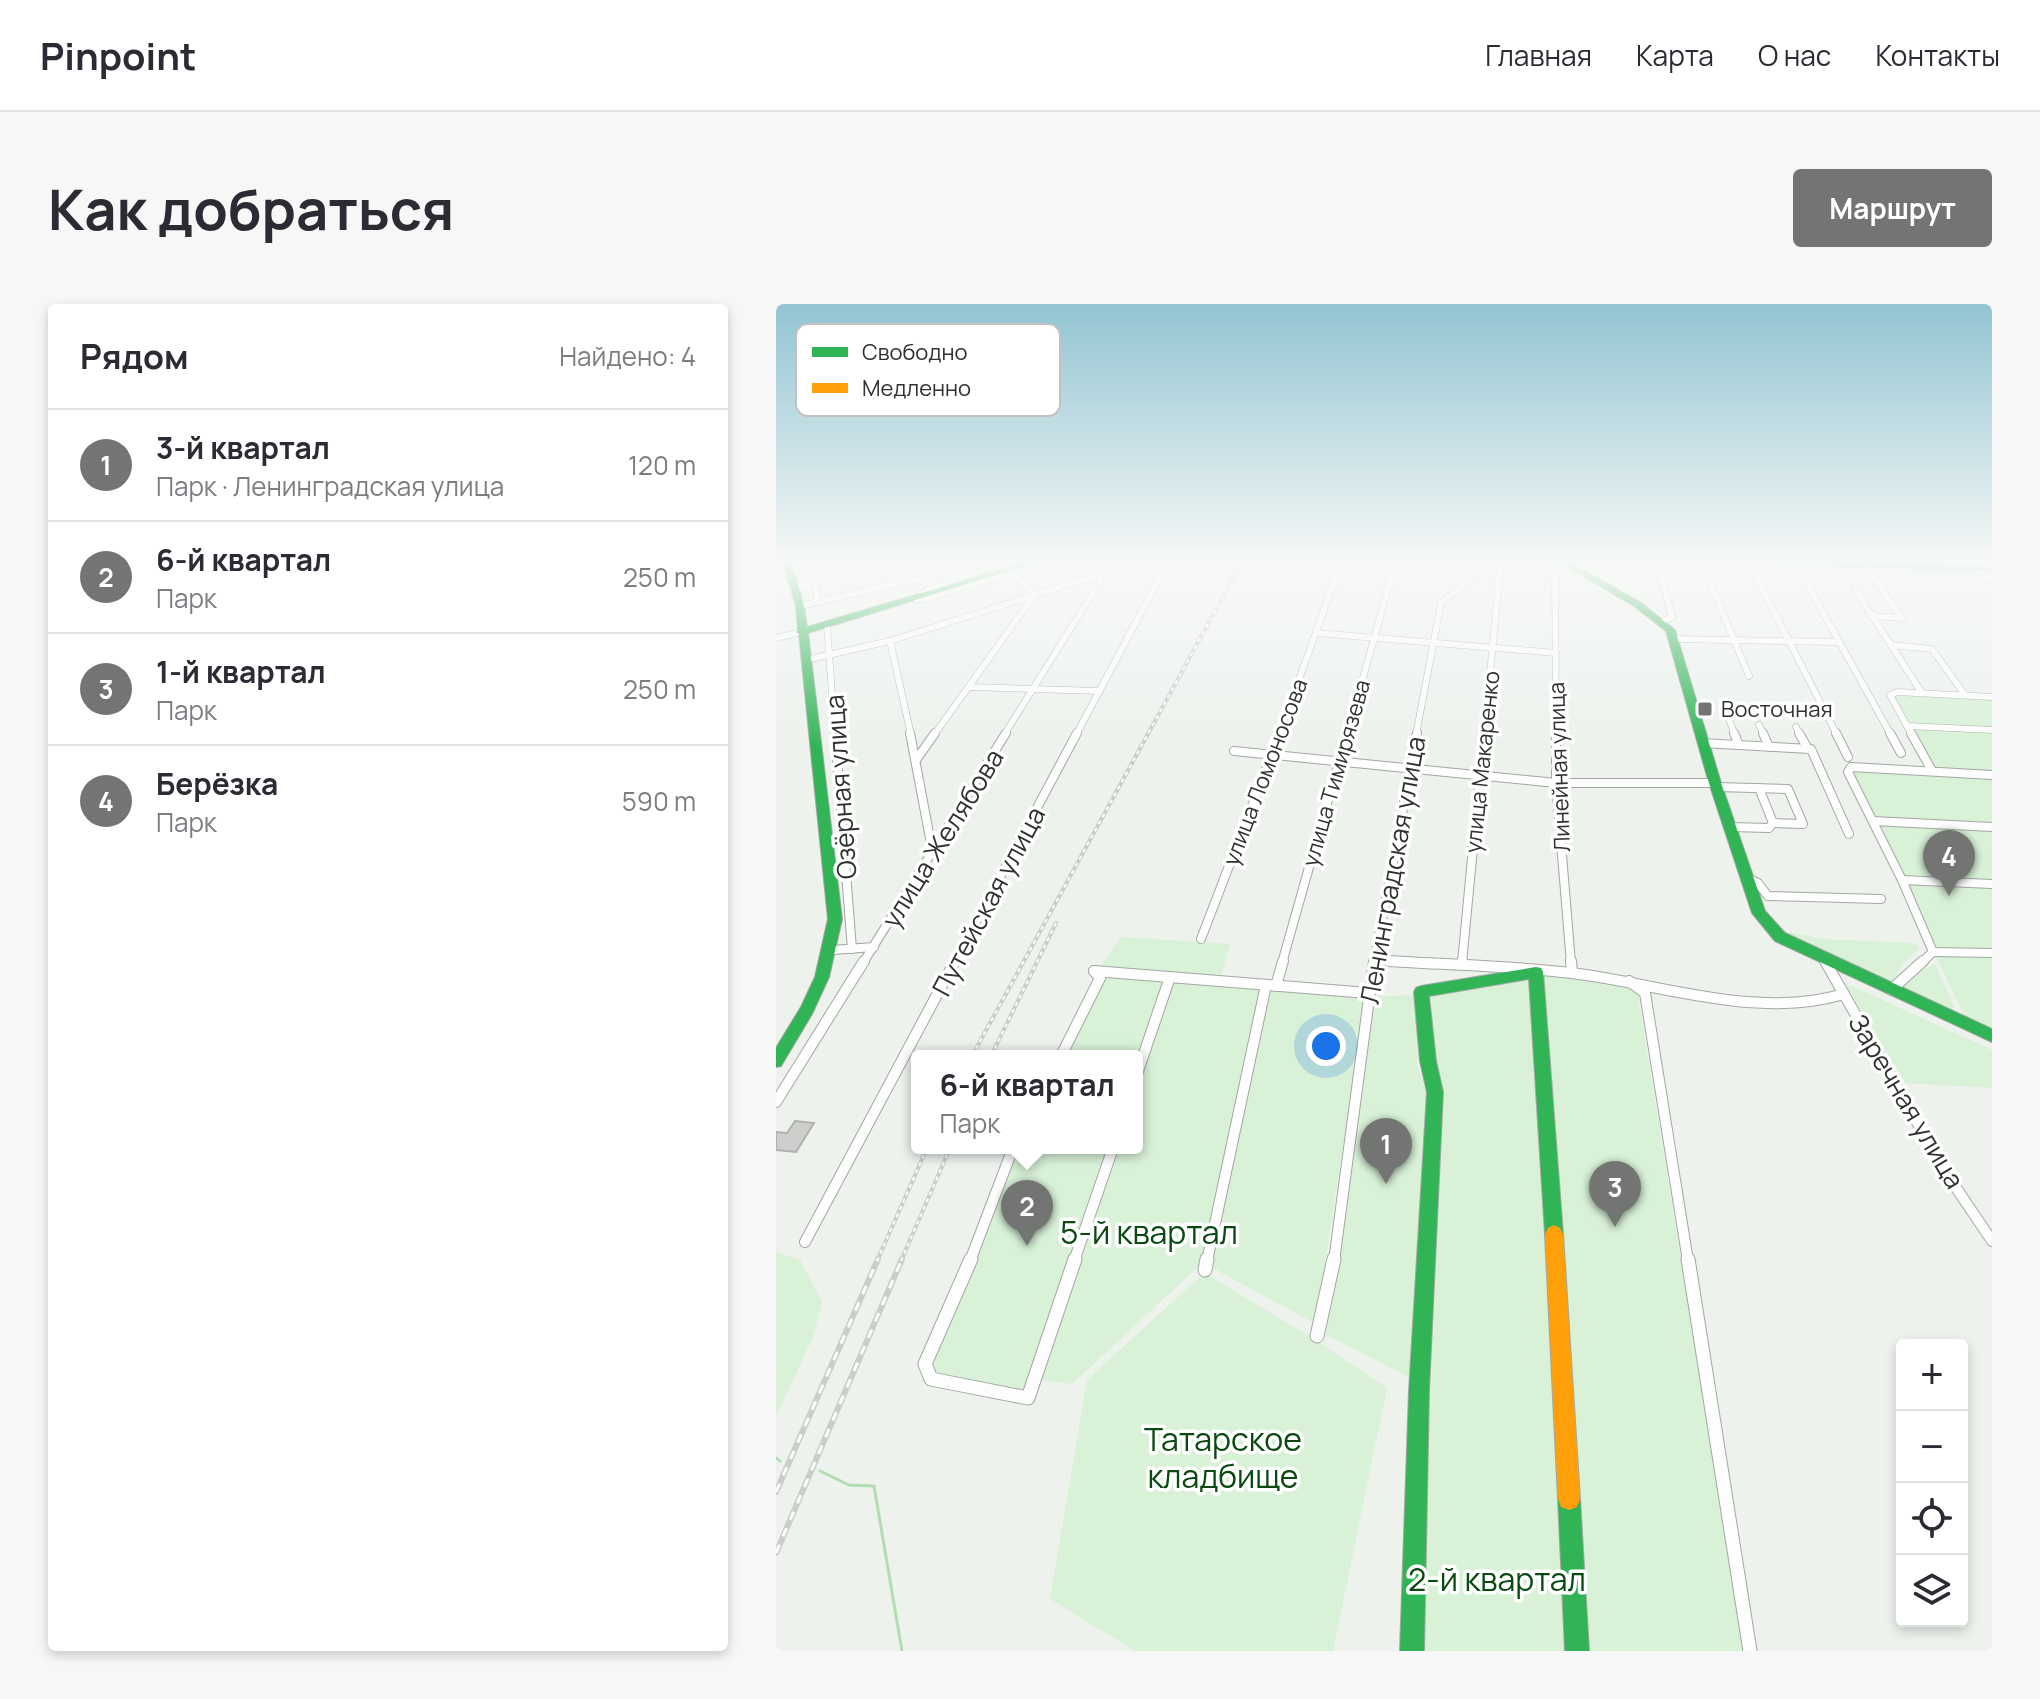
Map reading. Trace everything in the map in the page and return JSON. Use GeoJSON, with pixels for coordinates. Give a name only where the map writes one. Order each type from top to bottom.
{"type":"FeatureCollection","features":[{"type":"Feature","properties":{"kind":"street"},"geometry":{"type":"LineString","coordinates":[[776,1061],[807,1010],[832,950],[835,919],[801,623]]}},
{"type":"Feature","properties":{"kind":"street"},"geometry":{"type":"LineString","coordinates":[[776,638],[835,623]]}},
{"type":"Feature","properties":{"kind":"street"},"geometry":{"type":"LineString","coordinates":[[806,660],[890,641],[946,623]]}},
{"type":"Feature","properties":{"kind":"street"},"geometry":{"type":"LineString","coordinates":[[916,760],[1015,623]]}},
{"type":"Feature","properties":{"kind":"street","name":"улица Желябова"},"geometry":{"type":"LineString","coordinates":[[776,1102],[1075,623]]}},
{"type":"Feature","properties":{"kind":"street","name":"Путейская улица"},"geometry":{"type":"LineString","coordinates":[[805,1242],[1136,623]]}},
{"type":"Feature","properties":{"kind":"street","name":"улица Ломоносова"},"geometry":{"type":"LineString","coordinates":[[1201,939],[1320,623]]}},
{"type":"Feature","properties":{"kind":"street","name":"улица Тимирязева"},"geometry":{"type":"LineString","coordinates":[[1205,1270],[1271,985],[1379,623]]}},
{"type":"Feature","properties":{"kind":"street","name":"Ленинградская улица"},"geometry":{"type":"LineString","coordinates":[[1317,1336],[1332,1277],[1368,993],[1438,623]]}},
{"type":"Feature","properties":{"kind":"street","name":"улица Макаренко"},"geometry":{"type":"LineString","coordinates":[[1462,964],[1495,623]]}},
{"type":"Feature","properties":{"kind":"street","name":"Линейная улица"},"geometry":{"type":"LineString","coordinates":[[1556,623],[1556,783],[1572,973]]}},
{"type":"Feature","properties":{"kind":"street"},"geometry":{"type":"LineString","coordinates":[[1663,623],[1674,639],[1702,743],[1759,913],[1780,937],[1992,1036]]}},
{"type":"Feature","properties":{"kind":"street"},"geometry":{"type":"LineString","coordinates":[[1726,623],[1749,676]]}},
{"type":"Feature","properties":{"kind":"street"},"geometry":{"type":"LineString","coordinates":[[1779,623],[1848,757]]}},
{"type":"Feature","properties":{"kind":"street"},"geometry":{"type":"LineString","coordinates":[[1828,623],[1901,753]]}},
{"type":"Feature","properties":{"kind":"street"},"geometry":{"type":"LineString","coordinates":[[1876,623],[1922,693]]}},
{"type":"Feature","properties":{"kind":"street","name":"Озёрная улица"},"geometry":{"type":"LineString","coordinates":[[827,625],[852,949]]}},
{"type":"Feature","properties":{"kind":"street"},"geometry":{"type":"LineString","coordinates":[[1317,633],[1556,653]]}},
{"type":"Feature","properties":{"kind":"street"},"geometry":{"type":"LineString","coordinates":[[1674,639],[1838,642]]}},
{"type":"Feature","properties":{"kind":"street"},"geometry":{"type":"LineString","coordinates":[[890,641],[933,854]]}},
{"type":"Feature","properties":{"kind":"street"},"geometry":{"type":"LineString","coordinates":[[1891,645],[1932,649],[1965,695]]}},
{"type":"Feature","properties":{"kind":"street"},"geometry":{"type":"LineString","coordinates":[[971,687],[1100,691]]}},
{"type":"Feature","properties":{"kind":"street"},"geometry":{"type":"LineString","coordinates":[[1932,771],[1890,695],[1897,692],[1992,697]]}},
{"type":"Feature","properties":{"kind":"street"},"geometry":{"type":"LineString","coordinates":[[1730,722],[1739,745]]}},
{"type":"Feature","properties":{"kind":"street"},"geometry":{"type":"LineString","coordinates":[[1759,725],[1769,747]]}},
{"type":"Feature","properties":{"kind":"street"},"geometry":{"type":"LineString","coordinates":[[1907,726],[1992,730]]}},
{"type":"Feature","properties":{"kind":"street"},"geometry":{"type":"LineString","coordinates":[[1796,727],[1808,749],[1811,749],[1849,834]]}},
{"type":"Feature","properties":{"kind":"street"},"geometry":{"type":"LineString","coordinates":[[1702,743],[1808,749]]}},
{"type":"Feature","properties":{"kind":"street"},"geometry":{"type":"LineString","coordinates":[[1234,751],[1556,783],[1788,789],[1803,824],[1773,823]]}},
{"type":"Feature","properties":{"kind":"street"},"geometry":{"type":"LineString","coordinates":[[1933,952],[1902,880],[1848,772],[1851,767],[1992,775]]}},
{"type":"Feature","properties":{"kind":"street"},"geometry":{"type":"LineString","coordinates":[[1759,788],[1773,823]]}},
{"type":"Feature","properties":{"kind":"street"},"geometry":{"type":"LineString","coordinates":[[1873,821],[1992,827]]}},
{"type":"Feature","properties":{"kind":"street"},"geometry":{"type":"LineString","coordinates":[[1730,827],[1769,828],[1773,823]]}},
{"type":"Feature","properties":{"kind":"street"},"geometry":{"type":"LineString","coordinates":[[1748,878],[1758,883],[1768,896],[1881,899]]}},
{"type":"Feature","properties":{"kind":"street"},"geometry":{"type":"LineString","coordinates":[[1902,880],[1992,884]]}},
{"type":"Feature","properties":{"kind":"street"},"geometry":{"type":"LineString","coordinates":[[832,950],[874,947]]}},
{"type":"Feature","properties":{"kind":"street"},"geometry":{"type":"LineString","coordinates":[[1891,990],[1933,952],[1992,953]]}},
{"type":"Feature","properties":{"kind":"street"},"geometry":{"type":"LineString","coordinates":[[1375,960],[1572,973],[1729,1000],[1767,1003],[1813,1003],[1844,994]]}},
{"type":"Feature","properties":{"kind":"street","name":"Заречная улица"},"geometry":{"type":"LineString","coordinates":[[1824,960],[1946,1173],[1992,1241]]}},
{"type":"Feature","properties":{"kind":"street"},"geometry":{"type":"LineString","coordinates":[[1064,1050],[1100,978],[1094,971],[1368,993]]}},
{"type":"Feature","properties":{"kind":"street"},"geometry":{"type":"LineString","coordinates":[[1412,1651],[1419,1391],[1435,1092],[1428,1061],[1421,992],[1536,972]]}},
{"type":"Feature","properties":{"kind":"street"},"geometry":{"type":"LineString","coordinates":[[1536,972],[1577,1651]]}},
{"type":"Feature","properties":{"kind":"street"},"geometry":{"type":"LineString","coordinates":[[1143,1056],[1170,977]]}},
{"type":"Feature","properties":{"kind":"street"},"geometry":{"type":"LineString","coordinates":[[1629,981],[1645,993],[1750,1651]]}},
{"type":"Feature","properties":{"kind":"street"},"geometry":{"type":"LineString","coordinates":[[1011,1154],[989,1218],[925,1364],[931,1379],[1028,1398],[1111,1154]]}},
{"type":"Feature","properties":{"kind":"green space"},"geometry":{"type":"Polygon","coordinates":[[[1892,693],[1992,697],[1992,1031],[1966,1019],[1848,772],[1851,767],[1931,771],[1892,693]]]}},
{"type":"Feature","properties":{"kind":"green space"},"geometry":{"type":"Polygon","coordinates":[[[1790,932],[1821,939],[1914,943],[1919,949],[1902,964],[1892,984],[1788,936],[1790,932]]]}},
{"type":"Feature","properties":{"kind":"green space"},"geometry":{"type":"Polygon","coordinates":[[[1121,937],[1230,944],[1220,979],[1098,970],[1121,937]]]}},
{"type":"Feature","properties":{"kind":"green space"},"geometry":{"type":"Polygon","coordinates":[[[1935,964],[1955,1008],[1947,1010],[1898,987],[1906,978],[1935,964]]]}},
{"type":"Feature","properties":{"kind":"green space"},"geometry":{"type":"Polygon","coordinates":[[[1104,974],[1167,979],[1143,1050],[1067,1050],[1104,974]]]}},
{"type":"Feature","properties":{"kind":"green space"},"geometry":{"type":"Polygon","coordinates":[[[1539,974],[1628,985],[1638,995],[1744,1651],[1581,1651],[1539,974]]]}},
{"type":"Feature","properties":{"kind":"green space","name":"2-й квартал"},"geometry":{"type":"Polygon","coordinates":[[[1488,980],[1534,981],[1572,1651],[1419,1651],[1444,1093],[1433,1064],[1432,992],[1488,980]]]}},
{"type":"Feature","properties":{"kind":"green space","name":"5-й квартал"},"geometry":{"type":"Polygon","coordinates":[[[1171,981],[1260,986],[1204,1261],[1072,1384],[1037,1379],[1112,1154],[1143,1154],[1143,1063],[1171,981]]]}},
{"type":"Feature","properties":{"kind":"green space"},"geometry":{"type":"Polygon","coordinates":[[[1845,983],[1992,1050],[1992,1088],[1905,1083],[1845,983]]]}},
{"type":"Feature","properties":{"kind":"green space"},"geometry":{"type":"Polygon","coordinates":[[[1269,988],[1366,995],[1316,1324],[1209,1266],[1269,988]]]}},
{"type":"Feature","properties":{"kind":"green space"},"geometry":{"type":"Polygon","coordinates":[[[1419,995],[1417,1066],[1428,1093],[1417,1381],[1322,1333],[1372,996],[1419,995]]]}},
{"type":"Feature","properties":{"kind":"green space"},"geometry":{"type":"Polygon","coordinates":[[[1017,1154],[1107,1154],[1025,1393],[937,1375],[931,1361],[1017,1154]]]}},
{"type":"Feature","properties":{"kind":"green space"},"geometry":{"type":"Polygon","coordinates":[[[776,1252],[800,1260],[822,1302],[813,1337],[776,1416],[776,1252]]]}},
{"type":"Feature","properties":{"kind":"green space","name":"Татарское кладбище"},"geometry":{"type":"Polygon","coordinates":[[[1204,1273],[1311,1337],[1387,1388],[1333,1651],[1135,1651],[1050,1599],[1087,1380],[1204,1273]]]}},
{"type":"Feature","properties":{"kind":"building"},"geometry":{"type":"Polygon","coordinates":[[[795,1121],[814,1123],[796,1152],[776,1150],[776,1132],[787,1133],[795,1121]]]}},
{"type":"Feature","properties":{"kind":"waterway"},"geometry":{"type":"LineString","coordinates":[[776,1458],[780,1461]]}},
{"type":"Feature","properties":{"kind":"waterway"},"geometry":{"type":"LineString","coordinates":[[820,1471],[849,1485],[874,1486],[902,1651]]}},
{"type":"Feature","properties":{"kind":"railway"},"geometry":{"type":"LineString","coordinates":[[975,1050],[1209,623]]}},
{"type":"Feature","properties":{"kind":"railway"},"geometry":{"type":"LineString","coordinates":[[994,1050],[1056,923]]}},
{"type":"Feature","properties":{"kind":"railway"},"geometry":{"type":"LineString","coordinates":[[877,1261],[924,1154]]}},
{"type":"Feature","properties":{"kind":"railway"},"geometry":{"type":"LineString","coordinates":[[901,1261],[947,1154]]}},
{"type":"Feature","properties":{"kind":"railway"},"geometry":{"type":"LineString","coordinates":[[776,1492],[878,1259]]}},
{"type":"Feature","properties":{"kind":"railway"},"geometry":{"type":"LineString","coordinates":[[776,1553],[902,1259]]}},
{"type":"Feature","properties":{"kind":"traffic: fast"},"geometry":{"type":"LineString","coordinates":[[776,1061],[807,1010],[822,977],[835,919],[802,623]]}},
{"type":"Feature","properties":{"kind":"traffic: fast"},"geometry":{"type":"LineString","coordinates":[[801,632],[831,623]]}},
{"type":"Feature","properties":{"kind":"traffic: fast"},"geometry":{"type":"LineString","coordinates":[[1661,623],[1670,630],[1715,783],[1759,913],[1780,937],[1992,1036]]}},
{"type":"Feature","properties":{"kind":"traffic: fast"},"geometry":{"type":"LineString","coordinates":[[1412,1651],[1419,1391],[1435,1092],[1428,1061],[1421,992],[1536,972],[1554,1234]]}},
{"type":"Feature","properties":{"kind":"traffic: fast"},"geometry":{"type":"LineString","coordinates":[[1569,1499],[1577,1651]]}},
{"type":"Feature","properties":{"kind":"traffic: slow"},"geometry":{"type":"LineString","coordinates":[[1554,1234],[1569,1499]]}},
{"type":"Feature","properties":{"kind":"place","name":"Восточная"},"geometry":{"type":"Point","coordinates":[1705,709]}},
{"type":"Feature","properties":{"kind":"place","name":"Берёзка"},"geometry":{"type":"Point","coordinates":[1949,896]}},
{"type":"Feature","properties":{"kind":"place","name":"3-й квартал"},"geometry":{"type":"Point","coordinates":[1386,1184]}},
{"type":"Feature","properties":{"kind":"place","name":"1-й квартал"},"geometry":{"type":"Point","coordinates":[1615,1227]}},
{"type":"Feature","properties":{"kind":"place","name":"6-й квартал"},"geometry":{"type":"Point","coordinates":[1027,1246]}}]}
